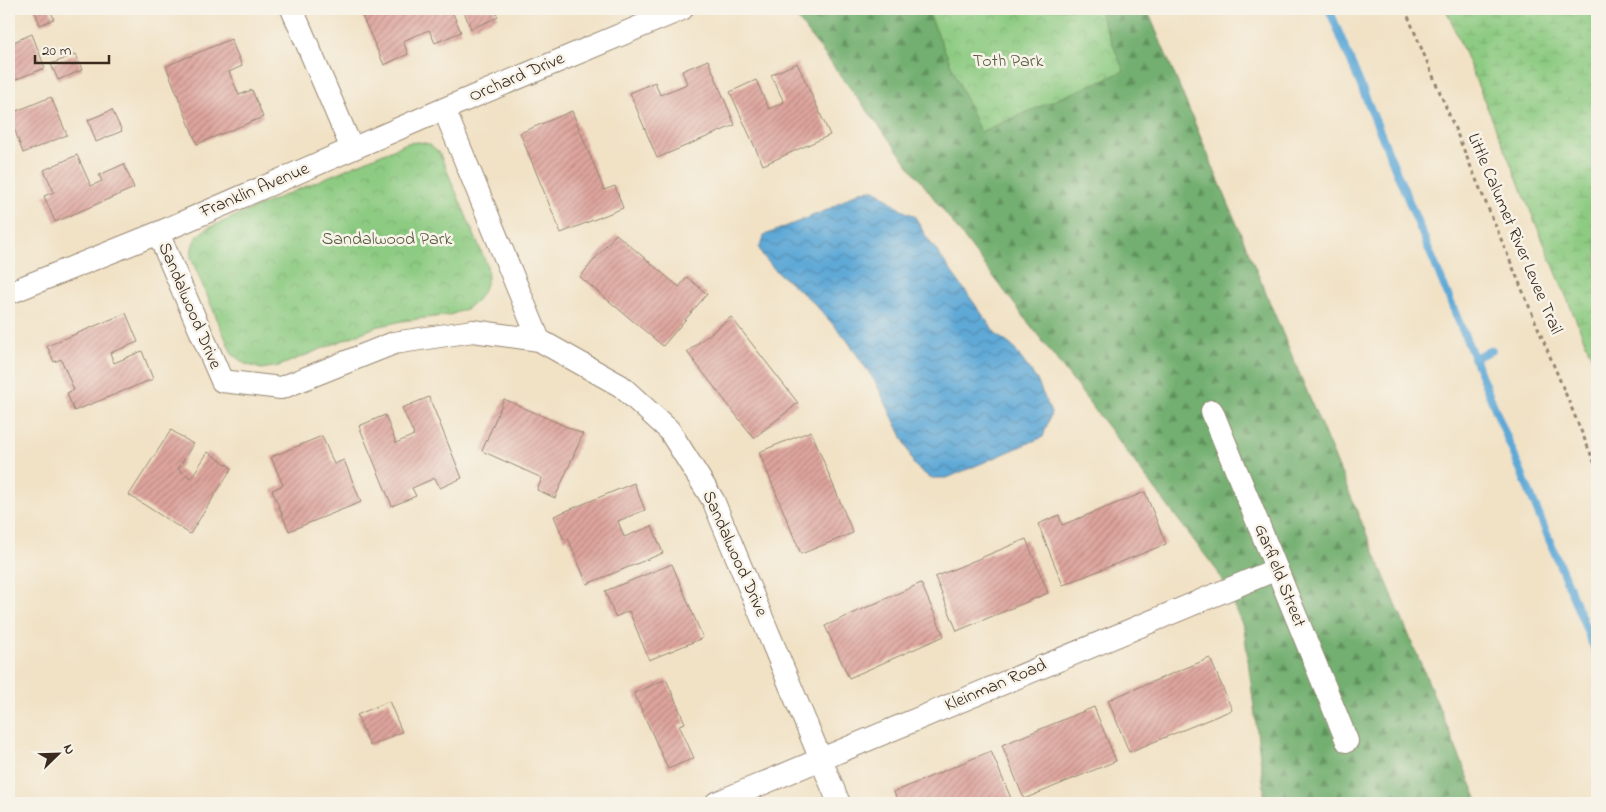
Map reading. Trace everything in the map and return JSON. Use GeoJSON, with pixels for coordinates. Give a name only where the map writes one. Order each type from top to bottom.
{"type":"FeatureCollection","features":[{"type":"Feature","properties":{"kind":"street"},"geometry":{"type":"LineString","coordinates":[[292,9],[352,148]]}},
{"type":"Feature","properties":{"kind":"street","name":"Orchard Drive"},"geometry":{"type":"LineString","coordinates":[[352,148],[682,9]]}},
{"type":"Feature","properties":{"kind":"street"},"geometry":{"type":"LineString","coordinates":[[444,109],[539,340]]}},
{"type":"Feature","properties":{"kind":"street","name":"Franklin Avenue"},"geometry":{"type":"LineString","coordinates":[[10,290],[158,233],[352,148]]}},
{"type":"Feature","properties":{"kind":"street","name":"Sandalwood Drive"},"geometry":{"type":"LineString","coordinates":[[158,233],[222,381],[281,388],[394,343],[473,331],[539,340],[621,386],[669,430],[713,500],[839,803]]}},
{"type":"Feature","properties":{"kind":"street","name":"Garfield Street"},"geometry":{"type":"LineString","coordinates":[[1212,411],[1347,741]]}},
{"type":"Feature","properties":{"kind":"street","name":"Kleinman Road"},"geometry":{"type":"LineString","coordinates":[[716,803],[1276,569]]}},
{"type":"Feature","properties":{"kind":"path","name":"Little Calumet River Levee Trail"},"geometry":{"type":"LineString","coordinates":[[1405,9],[1597,469]]}},
{"type":"Feature","properties":{"kind":"green space"},"geometry":{"type":"Polygon","coordinates":[[[790,9],[1147,9],[1479,803],[1264,803],[1264,788],[1244,628],[1218,572],[790,9]]]}},
{"type":"Feature","properties":{"kind":"green space","name":"Toth Park"},"geometry":{"type":"Polygon","coordinates":[[[927,9],[1098,9],[1124,71],[980,132],[927,9]]]}},
{"type":"Feature","properties":{"kind":"green space"},"geometry":{"type":"Polygon","coordinates":[[[1446,9],[1597,9],[1597,370],[1446,9]]]}},
{"type":"Feature","properties":{"kind":"green space","name":"Sandalwood Park"},"geometry":{"type":"Polygon","coordinates":[[[419,142],[429,144],[439,152],[487,265],[488,278],[477,300],[466,309],[450,315],[402,321],[376,327],[279,366],[261,369],[245,364],[232,354],[191,258],[193,244],[197,237],[208,228],[407,143],[419,142]]]}},
{"type":"Feature","properties":{"kind":"water"},"geometry":{"type":"Polygon","coordinates":[[[874,190],[903,211],[914,215],[925,235],[997,335],[1012,346],[1037,380],[1051,413],[1043,437],[947,478],[930,478],[914,465],[876,383],[847,340],[812,301],[777,272],[763,256],[759,248],[765,235],[827,210],[860,191],[874,190]]]}},
{"type":"Feature","properties":{"kind":"building"},"geometry":{"type":"Polygon","coordinates":[[[9,9],[13,9],[15,15],[9,18],[9,9]]]}},
{"type":"Feature","properties":{"kind":"building"},"geometry":{"type":"Polygon","coordinates":[[[34,9],[50,9],[54,19],[40,25],[34,9]]]}},
{"type":"Feature","properties":{"kind":"building"},"geometry":{"type":"Polygon","coordinates":[[[359,9],[451,9],[461,32],[435,43],[429,30],[403,41],[408,54],[384,65],[359,9]]]}},
{"type":"Feature","properties":{"kind":"building"},"geometry":{"type":"Polygon","coordinates":[[[463,9],[494,9],[498,17],[471,29],[463,9]]]}},
{"type":"Feature","properties":{"kind":"building"},"geometry":{"type":"Polygon","coordinates":[[[32,34],[45,68],[9,82],[9,44],[32,34]]]}},
{"type":"Feature","properties":{"kind":"building"},"geometry":{"type":"Polygon","coordinates":[[[231,39],[242,66],[229,72],[239,95],[252,90],[263,117],[197,144],[166,66],[231,39]]]}},
{"type":"Feature","properties":{"kind":"building"},"geometry":{"type":"Polygon","coordinates":[[[76,54],[82,70],[58,80],[51,64],[76,54]]]}},
{"type":"Feature","properties":{"kind":"building"},"geometry":{"type":"Polygon","coordinates":[[[708,60],[735,125],[657,158],[630,93],[655,82],[660,95],[687,84],[682,71],[708,60]]]}},
{"type":"Feature","properties":{"kind":"building"},"geometry":{"type":"Polygon","coordinates":[[[797,63],[830,135],[763,165],[730,92],[756,80],[769,109],[784,102],[771,75],[797,63]]]}},
{"type":"Feature","properties":{"kind":"building"},"geometry":{"type":"Polygon","coordinates":[[[51,97],[67,135],[23,153],[9,114],[51,97]]]}},
{"type":"Feature","properties":{"kind":"building"},"geometry":{"type":"Polygon","coordinates":[[[112,110],[122,131],[96,142],[88,120],[112,110]]]}},
{"type":"Feature","properties":{"kind":"building"},"geometry":{"type":"Polygon","coordinates":[[[572,111],[604,190],[615,186],[623,208],[561,233],[520,133],[572,111]]]}},
{"type":"Feature","properties":{"kind":"building"},"geometry":{"type":"Polygon","coordinates":[[[77,155],[91,186],[102,181],[99,175],[124,164],[134,188],[55,222],[44,196],[54,192],[44,170],[77,155]]]}},
{"type":"Feature","properties":{"kind":"building"},"geometry":{"type":"Polygon","coordinates":[[[616,234],[679,287],[687,277],[707,294],[663,346],[580,277],[616,234]]]}},
{"type":"Feature","properties":{"kind":"building"},"geometry":{"type":"Polygon","coordinates":[[[126,313],[138,342],[110,353],[114,363],[142,351],[153,379],[74,411],[67,393],[74,390],[61,359],[54,362],[47,346],[126,313]]]}},
{"type":"Feature","properties":{"kind":"building"},"geometry":{"type":"Polygon","coordinates":[[[731,317],[798,403],[754,438],[687,352],[731,317]]]}},
{"type":"Feature","properties":{"kind":"building"},"geometry":{"type":"Polygon","coordinates":[[[429,397],[462,478],[440,488],[435,478],[412,488],[416,496],[392,506],[359,426],[385,415],[396,443],[414,435],[402,408],[429,397]]]}},
{"type":"Feature","properties":{"kind":"building"},"geometry":{"type":"Polygon","coordinates":[[[504,399],[583,434],[555,498],[537,490],[542,478],[482,451],[504,399]]]}},
{"type":"Feature","properties":{"kind":"building"},"geometry":{"type":"Polygon","coordinates":[[[171,430],[193,444],[178,469],[191,478],[208,452],[232,468],[190,534],[129,495],[171,430]]]}},
{"type":"Feature","properties":{"kind":"building"},"geometry":{"type":"Polygon","coordinates":[[[811,431],[853,533],[801,554],[759,452],[811,431]]]}},
{"type":"Feature","properties":{"kind":"building"},"geometry":{"type":"Polygon","coordinates":[[[322,436],[334,464],[344,460],[361,502],[289,531],[272,490],[283,485],[271,457],[322,436]]]}},
{"type":"Feature","properties":{"kind":"building"},"geometry":{"type":"Polygon","coordinates":[[[634,483],[645,510],[618,521],[624,537],[652,526],[663,553],[587,584],[568,538],[564,540],[554,516],[634,483]]]}},
{"type":"Feature","properties":{"kind":"building"},"geometry":{"type":"Polygon","coordinates":[[[1145,492],[1166,544],[1063,585],[1038,524],[1059,515],[1062,525],[1145,492]]]}},
{"type":"Feature","properties":{"kind":"building"},"geometry":{"type":"Polygon","coordinates":[[[1026,539],[1048,593],[957,631],[935,577],[1026,539]]]}},
{"type":"Feature","properties":{"kind":"building"},"geometry":{"type":"Polygon","coordinates":[[[672,564],[703,638],[649,660],[629,611],[615,617],[605,591],[672,564]]]}},
{"type":"Feature","properties":{"kind":"building"},"geometry":{"type":"Polygon","coordinates":[[[921,583],[944,636],[849,678],[825,626],[921,583]]]}},
{"type":"Feature","properties":{"kind":"building"},"geometry":{"type":"Polygon","coordinates":[[[1210,658],[1232,710],[1129,752],[1108,700],[1210,658]]]}},
{"type":"Feature","properties":{"kind":"building"},"geometry":{"type":"Polygon","coordinates":[[[666,679],[685,723],[679,725],[694,758],[668,769],[634,693],[666,679]]]}},
{"type":"Feature","properties":{"kind":"building"},"geometry":{"type":"Polygon","coordinates":[[[389,701],[402,732],[370,746],[357,715],[389,701]]]}},
{"type":"Feature","properties":{"kind":"building"},"geometry":{"type":"Polygon","coordinates":[[[1094,707],[1116,761],[1024,799],[1002,745],[1094,707]]]}},
{"type":"Feature","properties":{"kind":"building"},"geometry":{"type":"Polygon","coordinates":[[[991,751],[1013,803],[898,803],[894,792],[991,751]]]}},
{"type":"Feature","properties":{"kind":"waterway"},"geometry":{"type":"LineString","coordinates":[[1329,9],[1474,358]]}},
{"type":"Feature","properties":{"kind":"waterway"},"geometry":{"type":"LineString","coordinates":[[1492,350],[1474,358],[1597,655]]}}]}
